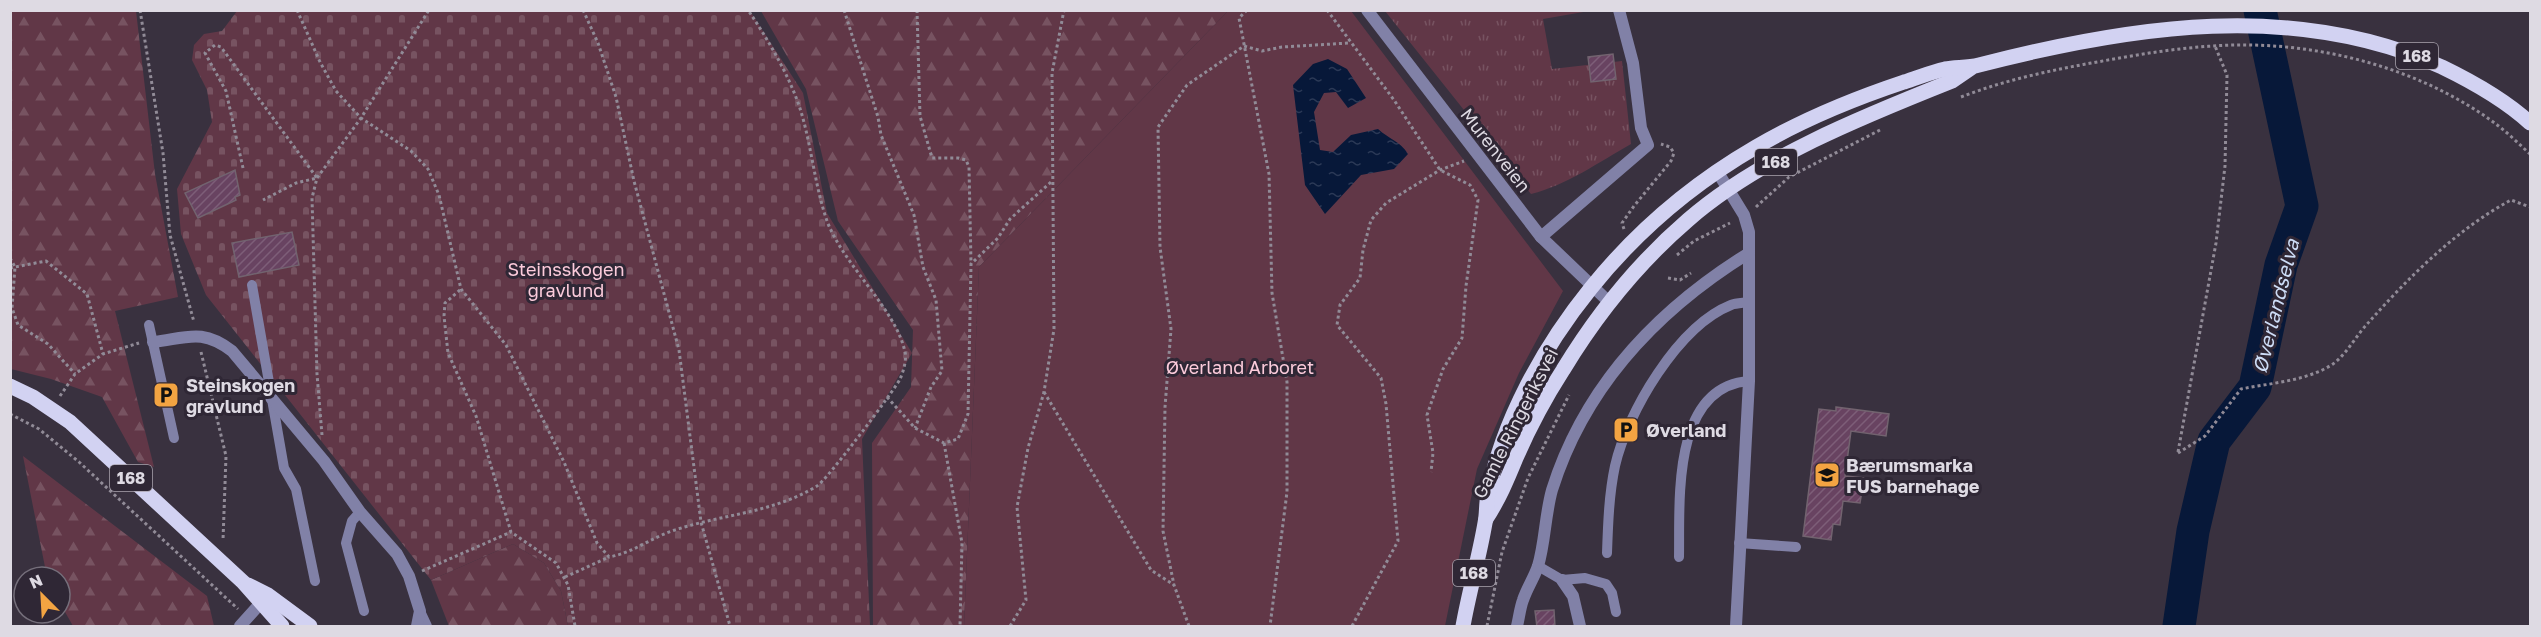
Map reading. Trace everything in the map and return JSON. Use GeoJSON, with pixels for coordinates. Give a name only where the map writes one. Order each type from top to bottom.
{"type":"FeatureCollection","features":[{"type":"Feature","properties":{"kind":"main road","name":"Gamle Ringeriksvei"},"geometry":{"type":"LineString","coordinates":[[1463,627],[1485,520],[1487,496],[1515,416],[1545,356],[1571,315],[1592,287],[1660,217],[1717,171],[1757,146],[1824,112],[1945,69],[1974,66],[2065,43],[2118,34],[2226,24],[2287,26],[2361,39],[2431,62],[2465,78],[2493,95],[2530,123]]}},
{"type":"Feature","properties":{"kind":"main road","name":"Gamle Ringeriksvei"},"geometry":{"type":"LineString","coordinates":[[1485,520],[1501,497],[1516,458],[1561,372],[1609,302],[1661,245],[1689,219],[1729,189],[1823,137],[1952,81],[1974,66]]}},
{"type":"Feature","properties":{"kind":"main road","name":"168"},"geometry":{"type":"LineString","coordinates":[[10,386],[51,409],[108,457],[264,600],[310,627]]}},
{"type":"Feature","properties":{"kind":"main road","name":"168"},"geometry":{"type":"LineString","coordinates":[[264,600],[282,627]]}},
{"type":"Feature","properties":{"kind":"street","name":"Murenveien"},"geometry":{"type":"LineString","coordinates":[[1367,10],[1541,237],[1609,302]]}},
{"type":"Feature","properties":{"kind":"street"},"geometry":{"type":"LineString","coordinates":[[1541,237],[1648,145],[1641,128],[1633,63],[1619,10]]}},
{"type":"Feature","properties":{"kind":"street"},"geometry":{"type":"LineString","coordinates":[[1717,171],[1744,215],[1749,232],[1749,381],[1736,627]]}},
{"type":"Feature","properties":{"kind":"street"},"geometry":{"type":"LineString","coordinates":[[1517,627],[1522,601],[1538,566],[1552,489],[1577,426],[1600,388],[1624,358],[1668,312],[1709,278],[1749,253]]}},
{"type":"Feature","properties":{"kind":"street"},"geometry":{"type":"LineString","coordinates":[[153,342],[197,334],[218,340],[232,351],[324,461],[360,512],[397,554],[409,576],[420,611],[417,627]]}},
{"type":"Feature","properties":{"kind":"street"},"geometry":{"type":"LineString","coordinates":[[1562,580],[1573,596],[1580,627]]}},
{"type":"Feature","properties":{"kind":"street"},"geometry":{"type":"LineString","coordinates":[[244,622],[264,600]]}},
{"type":"Feature","properties":{"kind":"lane"},"geometry":{"type":"LineString","coordinates":[[252,285],[284,468],[296,489],[315,581]]}},
{"type":"Feature","properties":{"kind":"lane"},"geometry":{"type":"LineString","coordinates":[[1607,553],[1610,498],[1616,464],[1625,435],[1642,400],[1661,367],[1707,320],[1731,305],[1749,302]]}},
{"type":"Feature","properties":{"kind":"lane"},"geometry":{"type":"LineString","coordinates":[[149,325],[174,438]]}},
{"type":"Feature","properties":{"kind":"lane"},"geometry":{"type":"LineString","coordinates":[[1679,557],[1681,484],[1684,452],[1690,432],[1712,396],[1735,382],[1749,381]]}},
{"type":"Feature","properties":{"kind":"lane"},"geometry":{"type":"LineString","coordinates":[[360,512],[352,521],[346,543],[364,611]]}},
{"type":"Feature","properties":{"kind":"lane"},"geometry":{"type":"LineString","coordinates":[[1739,543],[1796,547]]}},
{"type":"Feature","properties":{"kind":"lane"},"geometry":{"type":"LineString","coordinates":[[1538,566],[1562,580],[1585,578],[1606,584],[1612,593],[1616,612]]}},
{"type":"Feature","properties":{"kind":"lane"},"geometry":{"type":"LineString","coordinates":[[420,611],[427,627]]}},
{"type":"Feature","properties":{"kind":"path"},"geometry":{"type":"LineString","coordinates":[[140,10],[163,153],[170,235],[197,334],[226,456],[222,563]]}},
{"type":"Feature","properties":{"kind":"path"},"geometry":{"type":"LineString","coordinates":[[297,10],[320,62],[336,91],[361,118],[411,151],[428,169],[439,195],[461,290],[506,345],[564,462],[597,543],[609,557]]}},
{"type":"Feature","properties":{"kind":"path"},"geometry":{"type":"LineString","coordinates":[[324,461],[317,374],[312,198],[317,178],[361,118],[429,10]]}},
{"type":"Feature","properties":{"kind":"path"},"geometry":{"type":"LineString","coordinates":[[583,10],[598,43],[616,97],[634,181],[679,350],[701,522],[730,627]]}},
{"type":"Feature","properties":{"kind":"path"},"geometry":{"type":"LineString","coordinates":[[565,577],[609,557],[635,550],[674,530],[701,522],[764,510],[792,500],[820,485],[900,378],[906,355],[897,330],[837,243],[818,189],[802,113],[772,45],[748,10]]}},
{"type":"Feature","properties":{"kind":"path"},"geometry":{"type":"LineString","coordinates":[[844,10],[878,117],[881,135],[914,215],[923,267],[936,300],[942,371],[931,387],[915,428]]}},
{"type":"Feature","properties":{"kind":"path"},"geometry":{"type":"LineString","coordinates":[[887,397],[915,428],[944,443],[958,439],[968,414],[971,264],[969,167],[966,160],[958,158],[932,158],[920,117],[917,10]]}},
{"type":"Feature","properties":{"kind":"path"},"geometry":{"type":"LineString","coordinates":[[1010,627],[1026,600],[1017,507],[1028,447],[1044,392],[1054,329],[1051,182],[1052,73],[1064,10]]}},
{"type":"Feature","properties":{"kind":"path"},"geometry":{"type":"LineString","coordinates":[[1247,10],[1239,18],[1269,174],[1272,293],[1287,382],[1287,492],[1270,627]]}},
{"type":"Feature","properties":{"kind":"path"},"geometry":{"type":"LineString","coordinates":[[1327,10],[1349,43],[1394,100],[1440,170],[1470,185],[1478,200],[1466,286],[1462,338],[1443,369],[1427,415],[1433,453],[1431,472]]}},
{"type":"Feature","properties":{"kind":"path"},"geometry":{"type":"LineString","coordinates":[[1189,627],[1174,585],[1163,531],[1165,407],[1171,329],[1160,248],[1158,127],[1187,85],[1244,46],[1262,51],[1282,47],[1349,43]]}},
{"type":"Feature","properties":{"kind":"path"},"geometry":{"type":"LineString","coordinates":[[243,168],[226,91],[205,53],[215,45],[221,47],[317,178]]}},
{"type":"Feature","properties":{"kind":"path"},"geometry":{"type":"LineString","coordinates":[[2215,46],[2227,75],[2225,166],[2216,243],[2178,453],[2205,436],[2241,389],[2295,379],[2334,363],[2369,321],[2438,253],[2497,208],[2511,200],[2530,207]]}},
{"type":"Feature","properties":{"kind":"path"},"geometry":{"type":"LineString","coordinates":[[1955,99],[1988,87],[2079,65],[2155,52],[2215,46],[2296,48],[2369,63],[2426,84],[2460,101],[2497,124],[2530,154]]}},
{"type":"Feature","properties":{"kind":"path"},"geometry":{"type":"LineString","coordinates":[[1744,215],[1764,202],[1789,177],[1889,126]]}},
{"type":"Feature","properties":{"kind":"path"},"geometry":{"type":"LineString","coordinates":[[1626,233],[1623,223],[1671,161],[1674,153],[1670,147],[1661,144],[1648,145]]}},
{"type":"Feature","properties":{"kind":"path"},"geometry":{"type":"LineString","coordinates":[[1352,627],[1398,542],[1382,378],[1337,325],[1340,305],[1360,278],[1363,250],[1371,220],[1386,203],[1440,170],[1465,160],[1475,153]]}},
{"type":"Feature","properties":{"kind":"path"},"geometry":{"type":"LineString","coordinates":[[263,200],[296,183],[317,178]]}},
{"type":"Feature","properties":{"kind":"path"},"geometry":{"type":"LineString","coordinates":[[971,264],[998,238],[1010,219],[1051,182]]}},
{"type":"Feature","properties":{"kind":"path"},"geometry":{"type":"LineString","coordinates":[[10,258],[13,267],[12,308],[18,325],[48,344],[75,374]]}},
{"type":"Feature","properties":{"kind":"path"},"geometry":{"type":"LineString","coordinates":[[13,267],[46,261],[87,294],[103,354]]}},
{"type":"Feature","properties":{"kind":"path"},"geometry":{"type":"LineString","coordinates":[[461,290],[445,303],[448,353],[476,416],[511,532],[547,554],[556,563],[565,577],[575,627]]}},
{"type":"Feature","properties":{"kind":"path"},"geometry":{"type":"LineString","coordinates":[[51,409],[75,374],[103,354],[132,343],[153,342]]}},
{"type":"Feature","properties":{"kind":"path"},"geometry":{"type":"LineString","coordinates":[[1044,392],[1151,570],[1174,585]]}},
{"type":"Feature","properties":{"kind":"path"},"geometry":{"type":"LineString","coordinates":[[10,414],[39,429],[79,462],[244,622]]}},
{"type":"Feature","properties":{"kind":"path"},"geometry":{"type":"LineString","coordinates":[[944,443],[962,543],[960,627]]}},
{"type":"Feature","properties":{"kind":"path"},"geometry":{"type":"LineString","coordinates":[[409,576],[511,532]]}},
{"type":"Feature","properties":{"kind":"green space"},"geometry":{"type":"Polygon","coordinates":[[[10,11],[136,11],[155,174],[178,297],[115,311],[154,467],[138,462],[102,397],[51,379],[11,369],[10,11]]]}},
{"type":"Feature","properties":{"kind":"green space","name":"Steinsskogen gravlund"},"geometry":{"type":"Polygon","coordinates":[[[237,11],[750,11],[803,93],[827,213],[912,353],[862,439],[870,626],[568,626],[561,591],[544,563],[513,544],[431,580],[206,295],[181,234],[177,189],[212,122],[207,90],[192,60],[194,45],[204,34],[222,31],[237,11]]]}},
{"type":"Feature","properties":{"kind":"green space"},"geometry":{"type":"Polygon","coordinates":[[[761,11],[1228,11],[979,267],[964,626],[873,626],[872,443],[911,387],[913,330],[838,221],[806,89],[761,11]]]}},
{"type":"Feature","properties":{"kind":"green space","name":"Øverland Arboret"},"geometry":{"type":"Polygon","coordinates":[[[1228,11],[1351,11],[1563,291],[1519,373],[1477,469],[1445,626],[964,626],[979,267],[1228,11]]]}},
{"type":"Feature","properties":{"kind":"green space"},"geometry":{"type":"Polygon","coordinates":[[[1385,11],[1589,11],[1543,19],[1552,69],[1622,61],[1631,144],[1570,179],[1531,194],[1385,11]]]}},
{"type":"Feature","properties":{"kind":"green space"},"geometry":{"type":"Polygon","coordinates":[[[23,456],[207,596],[214,626],[73,626],[72,565],[45,565],[23,456]]]}},
{"type":"Feature","properties":{"kind":"green space"},"geometry":{"type":"Polygon","coordinates":[[[513,544],[544,563],[561,591],[568,626],[449,626],[431,580],[513,544]]]}},
{"type":"Feature","properties":{"kind":"water"},"geometry":{"type":"Polygon","coordinates":[[[1328,59],[1347,69],[1366,98],[1348,108],[1336,92],[1324,93],[1314,112],[1320,150],[1333,152],[1351,135],[1378,129],[1398,143],[1408,154],[1394,169],[1361,175],[1325,214],[1305,185],[1293,85],[1313,64],[1328,59]]]}},
{"type":"Feature","properties":{"kind":"building"},"geometry":{"type":"Polygon","coordinates":[[[1613,54],[1616,79],[1591,82],[1588,57],[1613,54]]]}},
{"type":"Feature","properties":{"kind":"building"},"geometry":{"type":"Polygon","coordinates":[[[235,170],[240,195],[235,197],[236,200],[198,218],[185,193],[235,170]]]}},
{"type":"Feature","properties":{"kind":"building"},"geometry":{"type":"Polygon","coordinates":[[[292,232],[299,265],[239,277],[232,243],[292,232]]]}},
{"type":"Feature","properties":{"kind":"building"},"geometry":{"type":"Polygon","coordinates":[[[1836,407],[1889,414],[1886,436],[1851,431],[1845,476],[1864,478],[1860,503],[1843,501],[1840,525],[1833,524],[1831,540],[1803,536],[1819,409],[1836,411],[1836,407]]]}},
{"type":"Feature","properties":{"kind":"building"},"geometry":{"type":"Polygon","coordinates":[[[1554,610],[1555,627],[1537,627],[1535,611],[1554,610]]]}},
{"type":"Feature","properties":{"kind":"waterway","name":"Øverlandselva"},"geometry":{"type":"LineString","coordinates":[[2179,626],[2193,531],[2214,441],[2255,387],[2281,265],[2302,206],[2260,10]]}},
{"type":"Feature","properties":{"kind":"place","name":"Steinskogen gravlund"},"geometry":{"type":"Point","coordinates":[166,395]}},
{"type":"Feature","properties":{"kind":"place","name":"Øverland"},"geometry":{"type":"Point","coordinates":[1626,430]}},
{"type":"Feature","properties":{"kind":"place","name":"Bærumsmarka FUS barnehage"},"geometry":{"type":"Point","coordinates":[1827,475]}}]}
